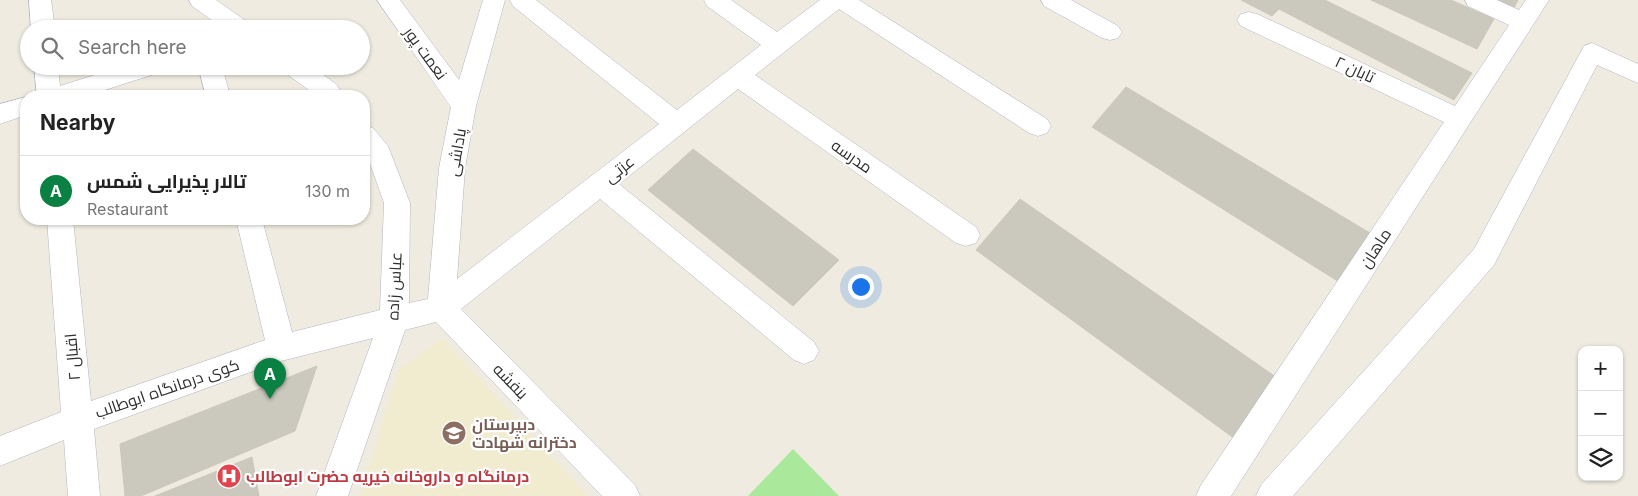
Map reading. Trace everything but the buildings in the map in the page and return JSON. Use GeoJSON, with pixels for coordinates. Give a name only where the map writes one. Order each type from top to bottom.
{"type":"FeatureCollection","features":[{"type":"Feature","properties":{"kind":"street"},"geometry":{"type":"LineString","coordinates":[[40,0],[42,20]]}},
{"type":"Feature","properties":{"kind":"street"},"geometry":{"type":"LineString","coordinates":[[200,0],[227,20]]}},
{"type":"Feature","properties":{"kind":"street","name":"نعمت پور"},"geometry":{"type":"LineString","coordinates":[[388,0],[464,106]]}},
{"type":"Feature","properties":{"kind":"street","name":"پاداشی"},"geometry":{"type":"LineString","coordinates":[[441,308],[452,168],[464,106],[494,0]]}},
{"type":"Feature","properties":{"kind":"street"},"geometry":{"type":"LineString","coordinates":[[521,0],[677,124]]}},
{"type":"Feature","properties":{"kind":"street"},"geometry":{"type":"LineString","coordinates":[[715,0],[778,45]]}},
{"type":"Feature","properties":{"kind":"street","name":"عزتی"},"geometry":{"type":"LineString","coordinates":[[394,320],[441,308],[835,0]]}},
{"type":"Feature","properties":{"kind":"street"},"geometry":{"type":"LineString","coordinates":[[842,0],[1038,126]]}},
{"type":"Feature","properties":{"kind":"street"},"geometry":{"type":"LineString","coordinates":[[1052,0],[1110,32]]}},
{"type":"Feature","properties":{"kind":"street"},"geometry":{"type":"LineString","coordinates":[[1476,0],[1531,11]]}},
{"type":"Feature","properties":{"kind":"street","name":"ماهان"},"geometry":{"type":"LineString","coordinates":[[1212,496],[1531,11]]}},
{"type":"Feature","properties":{"kind":"street","name":"تابان ۲"},"geometry":{"type":"LineString","coordinates":[[1249,20],[1460,118]]}},
{"type":"Feature","properties":{"kind":"street"},"geometry":{"type":"LineString","coordinates":[[1272,496],[1484,257],[1592,52],[1638,74]]}},
{"type":"Feature","properties":{"kind":"street"},"geometry":{"type":"LineString","coordinates":[[47,75],[48,90]]}},
{"type":"Feature","properties":{"kind":"street"},"geometry":{"type":"LineString","coordinates":[[77,90],[124,75]]}},
{"type":"Feature","properties":{"kind":"street"},"geometry":{"type":"LineString","coordinates":[[212,75],[216,90]]}},
{"type":"Feature","properties":{"kind":"street"},"geometry":{"type":"LineString","coordinates":[[305,75],[326,90]]}},
{"type":"Feature","properties":{"kind":"street","name":"مدرسه"},"geometry":{"type":"LineString","coordinates":[[738,76],[966,235]]}},
{"type":"Feature","properties":{"kind":"street"},"geometry":{"type":"LineString","coordinates":[[0,114],[20,108]]}},
{"type":"Feature","properties":{"kind":"street","name":"عباس زاده"},"geometry":{"type":"LineString","coordinates":[[332,496],[394,320],[397,202],[379,153],[370,142]]}},
{"type":"Feature","properties":{"kind":"street"},"geometry":{"type":"LineString","coordinates":[[600,184],[804,351]]}},
{"type":"Feature","properties":{"kind":"street","name":"اقبال ۲"},"geometry":{"type":"LineString","coordinates":[[61,225],[84,496]]}},
{"type":"Feature","properties":{"kind":"street"},"geometry":{"type":"LineString","coordinates":[[250,225],[281,348]]}},
{"type":"Feature","properties":{"kind":"street","name":"بنفشه"},"geometry":{"type":"LineString","coordinates":[[441,308],[624,496]]}},
{"type":"Feature","properties":{"kind":"street","name":"کوی درمانگاه ابوطالب"},"geometry":{"type":"LineString","coordinates":[[0,451],[78,420],[281,348],[394,320]]}},
{"type":"Feature","properties":{"kind":"shaded area","name":"دبیرستان دخترانه شهادت"},"geometry":{"type":"Polygon","coordinates":[[[442,338],[588,496],[360,496],[398,370],[442,338]]]}},
{"type":"Feature","properties":{"kind":"green space"},"geometry":{"type":"Polygon","coordinates":[[[793,449],[839,496],[748,496],[793,449]]]}},
{"type":"Feature","properties":{"kind":"place","name":"تالار پذیرایی شمس"},"geometry":{"type":"Point","coordinates":[270,399]}},
{"type":"Feature","properties":{"kind":"place","name":"دبیرستان دخترانه شهادت"},"geometry":{"type":"Point","coordinates":[454,433]}},
{"type":"Feature","properties":{"kind":"place","name":"درمانگاه و داروخانه خیریه حضرت ابوطالب"},"geometry":{"type":"Point","coordinates":[229,476]}}]}
